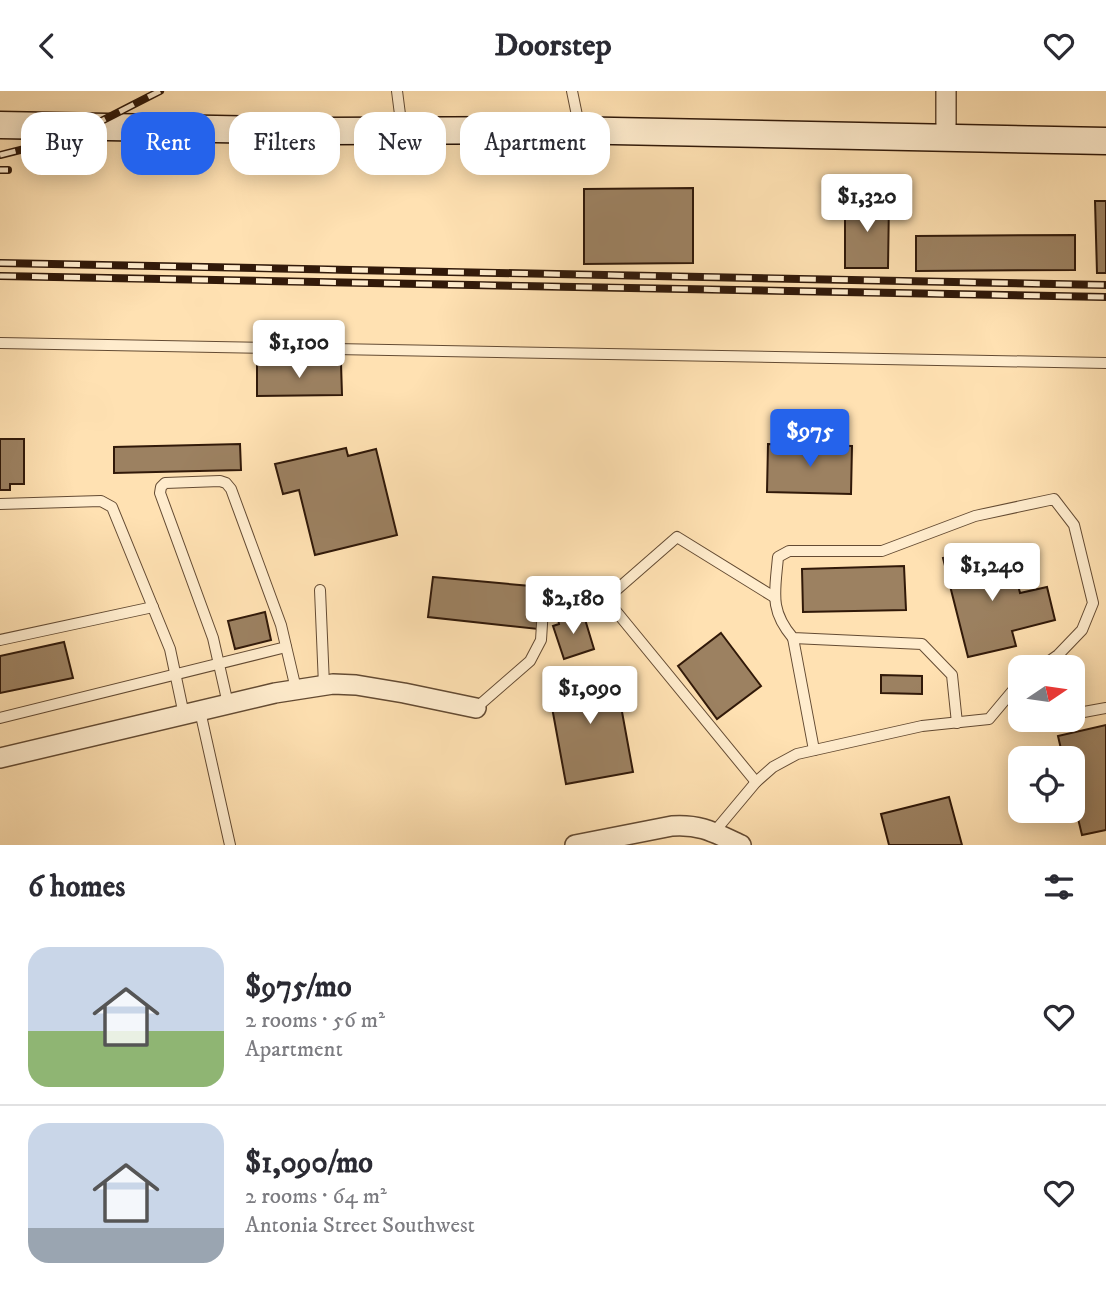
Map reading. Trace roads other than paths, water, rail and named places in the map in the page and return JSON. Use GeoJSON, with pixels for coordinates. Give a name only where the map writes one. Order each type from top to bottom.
{"type":"FeatureCollection","features":[{"type":"Feature","properties":{"kind":"street"},"geometry":{"type":"LineString","coordinates":[[946,91],[946,138]]}},
{"type":"Feature","properties":{"kind":"street"},"geometry":{"type":"LineString","coordinates":[[0,125],[354,129]]}},
{"type":"Feature","properties":{"kind":"street"},"geometry":{"type":"LineString","coordinates":[[610,132],[1106,141]]}},
{"type":"Feature","properties":{"kind":"street"},"geometry":{"type":"LineString","coordinates":[[0,758],[228,704],[324,685],[356,685],[476,708]]}},
{"type":"Feature","properties":{"kind":"street"},"geometry":{"type":"LineString","coordinates":[[575,845],[656,833],[687,825],[715,831],[741,845]]}},
{"type":"Feature","properties":{"kind":"lane"},"geometry":{"type":"LineString","coordinates":[[397,91],[400,112]]}},
{"type":"Feature","properties":{"kind":"lane"},"geometry":{"type":"LineString","coordinates":[[572,91],[576,112]]}},
{"type":"Feature","properties":{"kind":"lane"},"geometry":{"type":"LineString","coordinates":[[0,343],[1106,363]]}},
{"type":"Feature","properties":{"kind":"lane"},"geometry":{"type":"LineString","coordinates":[[228,704],[214,638],[160,493],[165,483],[220,481],[231,489],[281,625],[296,689]]}},
{"type":"Feature","properties":{"kind":"lane"},"geometry":{"type":"LineString","coordinates":[[814,750],[793,638],[780,623],[774,597],[778,557],[789,551],[882,551],[975,516],[1054,499],[1074,525],[1093,603],[1082,630],[1058,655]]}},
{"type":"Feature","properties":{"kind":"lane"},"geometry":{"type":"LineString","coordinates":[[0,504],[101,501],[113,507],[170,649],[175,674],[192,713],[230,845]]}},
{"type":"Feature","properties":{"kind":"lane"},"geometry":{"type":"LineString","coordinates":[[756,782],[606,599],[677,537],[774,597]]}},
{"type":"Feature","properties":{"kind":"lane"},"geometry":{"type":"LineString","coordinates":[[320,590],[324,685]]}},
{"type":"Feature","properties":{"kind":"lane"},"geometry":{"type":"LineString","coordinates":[[0,640],[153,607]]}},
{"type":"Feature","properties":{"kind":"lane"},"geometry":{"type":"LineString","coordinates":[[476,708],[530,661],[541,639],[543,608]]}},
{"type":"Feature","properties":{"kind":"lane"},"geometry":{"type":"LineString","coordinates":[[793,638],[922,644],[952,675],[957,723]]}},
{"type":"Feature","properties":{"kind":"lane"},"geometry":{"type":"LineString","coordinates":[[0,719],[286,647]]}},
{"type":"Feature","properties":{"kind":"lane"},"geometry":{"type":"LineString","coordinates":[[715,831],[756,782],[773,767],[797,754],[922,726],[989,719],[1008,696]]}},
{"type":"Feature","properties":{"kind":"lane"},"geometry":{"type":"LineString","coordinates":[[1085,712],[1106,708]]}},
{"type":"Feature","properties":{"kind":"railway"},"geometry":{"type":"LineString","coordinates":[[0,155],[68,138],[160,91]]}},
{"type":"Feature","properties":{"kind":"railway"},"geometry":{"type":"LineString","coordinates":[[0,170],[8,170]]}},
{"type":"Feature","properties":{"kind":"railway"},"geometry":{"type":"LineString","coordinates":[[0,263],[1106,285]]}},
{"type":"Feature","properties":{"kind":"railway"},"geometry":{"type":"LineString","coordinates":[[0,276],[1106,297]]}}]}
